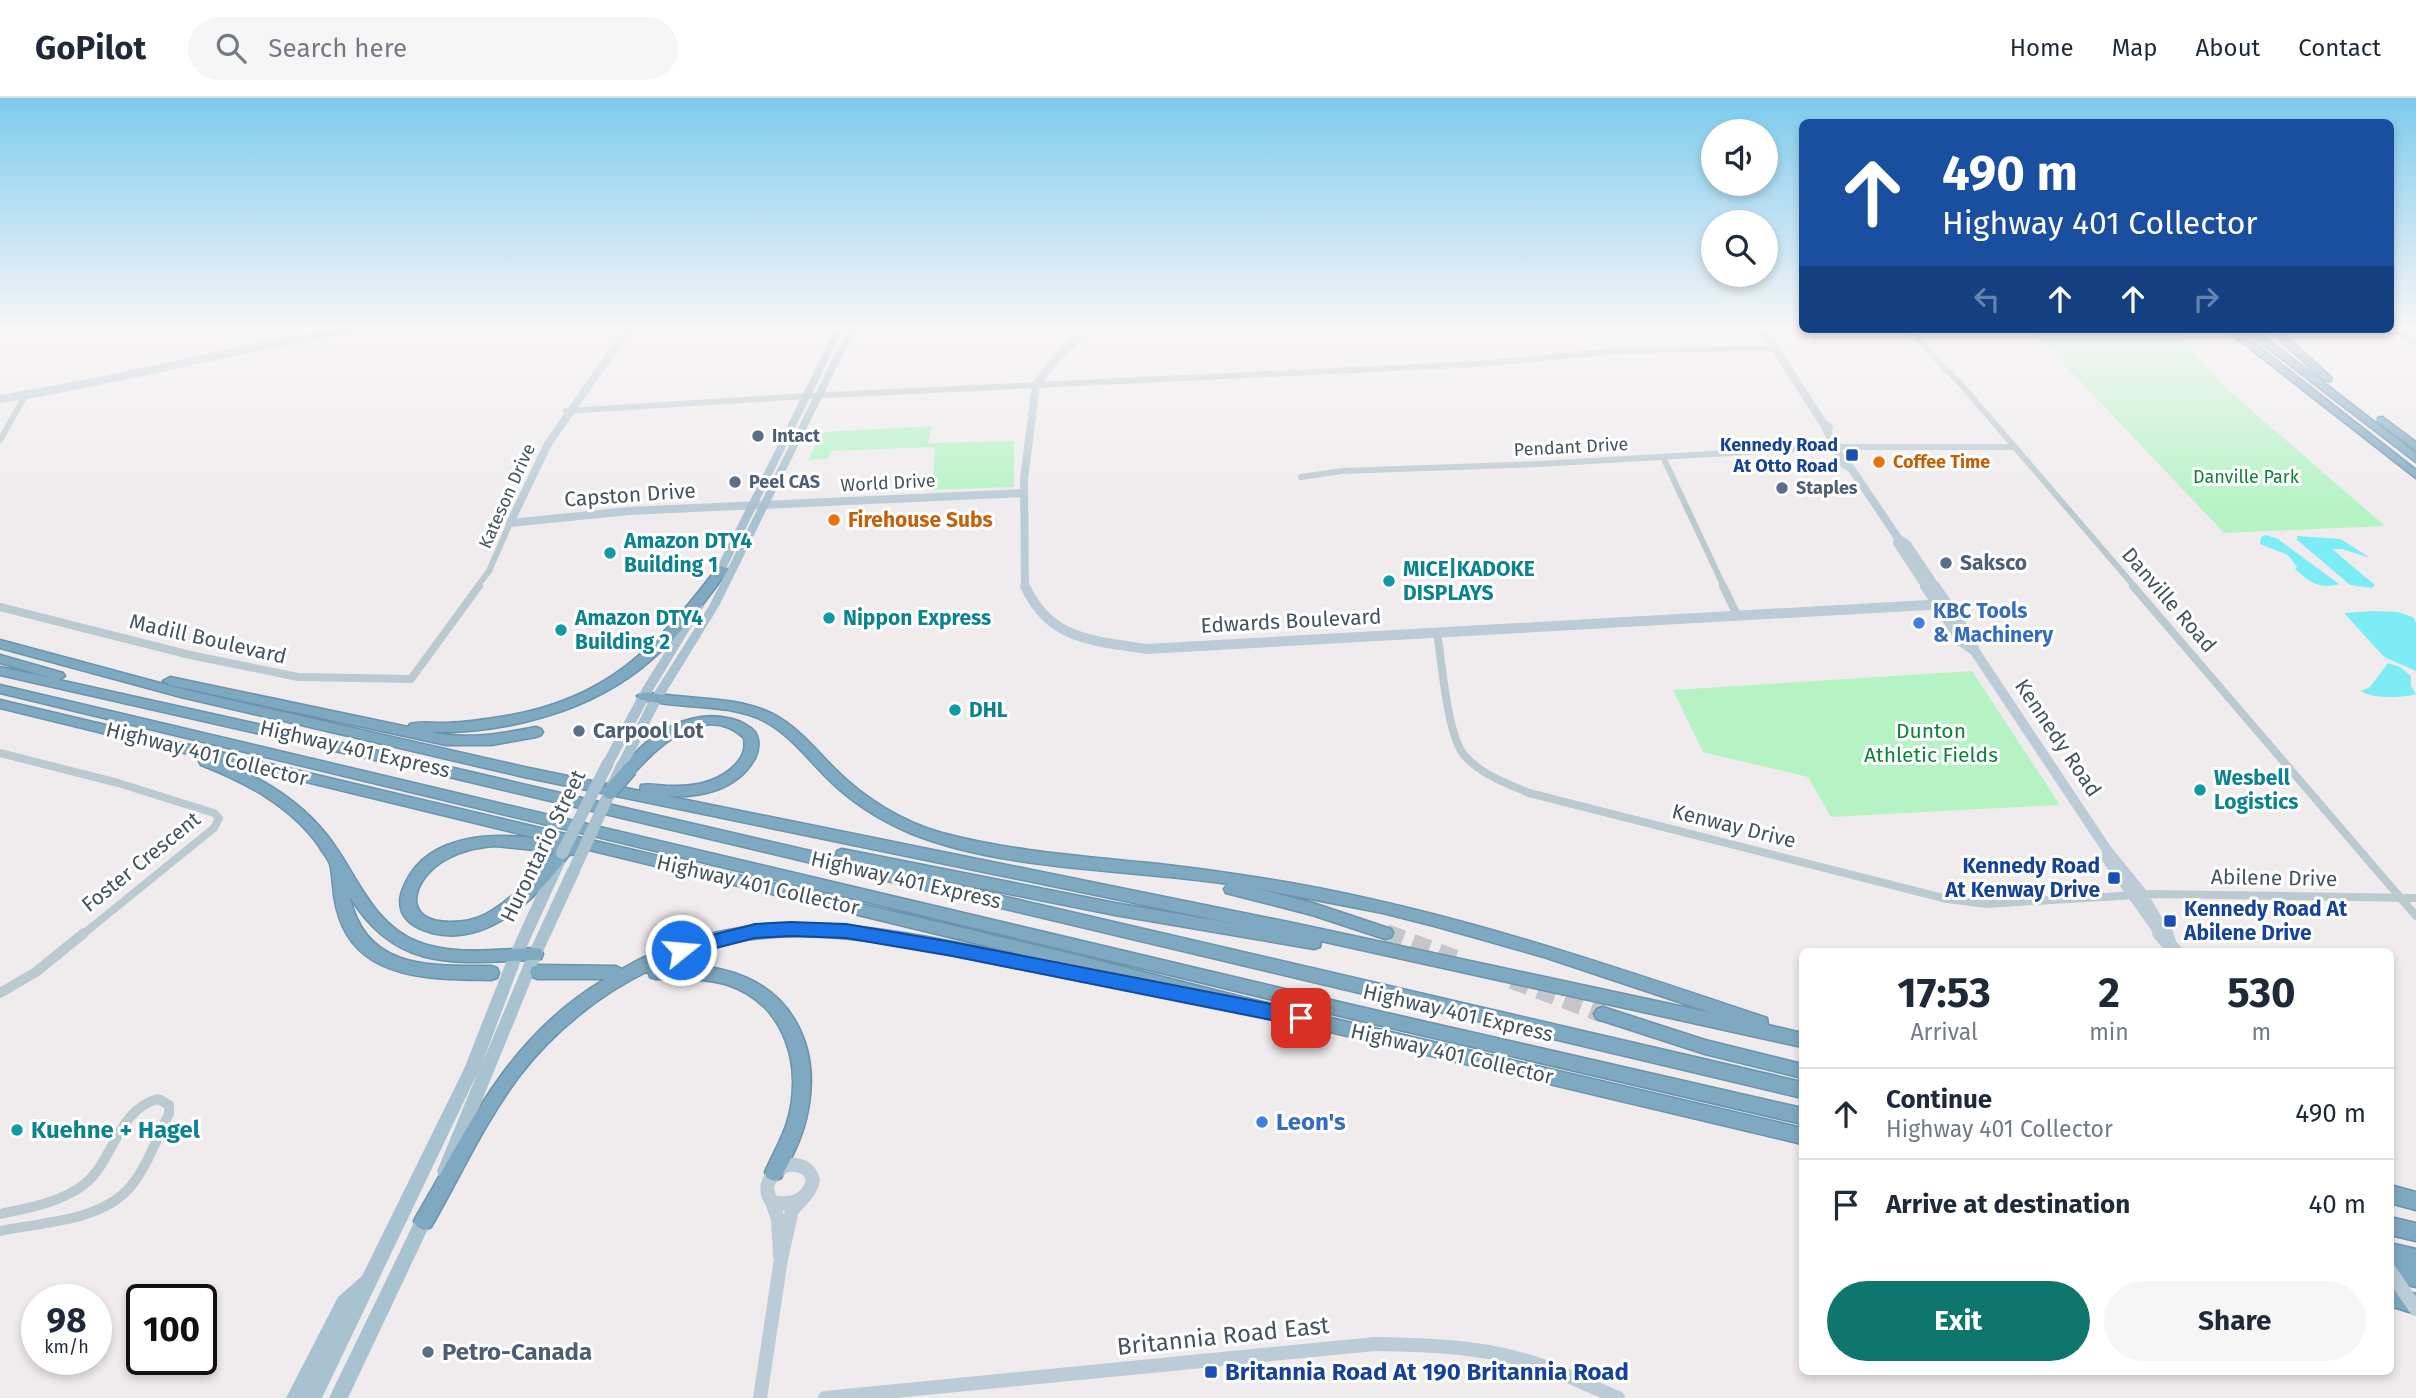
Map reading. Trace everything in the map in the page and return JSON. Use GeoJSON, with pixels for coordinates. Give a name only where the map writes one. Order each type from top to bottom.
{"type":"FeatureCollection","features":[{"type":"Feature","properties":{"kind":"highway"},"geometry":{"type":"LineString","coordinates":[[2303,387],[2416,475]]}},
{"type":"Feature","properties":{"kind":"highway"},"geometry":{"type":"LineString","coordinates":[[2323,387],[2416,459]]}},
{"type":"Feature","properties":{"kind":"highway"},"geometry":{"type":"LineString","coordinates":[[2338,387],[2416,447]]}},
{"type":"Feature","properties":{"kind":"highway"},"geometry":{"type":"LineString","coordinates":[[348,718],[419,727],[464,726],[516,718],[577,698],[643,661],[677,628],[722,570]]}},
{"type":"Feature","properties":{"kind":"highway"},"geometry":{"type":"LineString","coordinates":[[0,644],[181,693],[524,772],[1799,1038]]}},
{"type":"Feature","properties":{"kind":"highway"},"geometry":{"type":"LineString","coordinates":[[0,659],[96,687],[108,695]]}},
{"type":"Feature","properties":{"kind":"highway"},"geometry":{"type":"LineString","coordinates":[[79,664],[446,740],[491,740],[536,732]]}},
{"type":"Feature","properties":{"kind":"highway","name":"Highway 401 Express"},"geometry":{"type":"LineString","coordinates":[[0,671],[653,820],[1799,1089]]}},
{"type":"Feature","properties":{"kind":"highway","name":"Highway 401 Express"},"geometry":{"type":"LineString","coordinates":[[0,689],[1352,1012],[1799,1115]]}},
{"type":"Feature","properties":{"kind":"highway"},"geometry":{"type":"LineString","coordinates":[[650,697],[723,705],[768,718],[785,728],[842,784],[873,808],[920,831],[971,845],[1185,873],[1328,896],[1412,914],[1512,941],[1799,1038]]}},
{"type":"Feature","properties":{"kind":"highway","name":"Highway 401 Collector"},"geometry":{"type":"LineString","coordinates":[[0,704],[1068,959],[1250,1006],[1799,1135]]}},
{"type":"Feature","properties":{"kind":"highway"},"geometry":{"type":"LineString","coordinates":[[524,772],[564,775],[655,790],[689,791],[710,787],[737,773],[751,754],[752,741],[748,733],[733,723],[704,720],[689,723],[662,736],[626,767],[610,792]]}},
{"type":"Feature","properties":{"kind":"highway"},"geometry":{"type":"LineString","coordinates":[[128,736],[215,765],[254,783],[287,805],[306,822],[338,864],[362,906],[377,924],[395,939],[434,953],[516,955],[537,963],[616,973]]}},
{"type":"Feature","properties":{"kind":"highway"},"geometry":{"type":"LineString","coordinates":[[653,820],[1115,909],[1322,945],[1364,946]]}},
{"type":"Feature","properties":{"kind":"highway"},"geometry":{"type":"LineString","coordinates":[[556,863],[507,910],[478,924],[462,928],[431,927],[412,917],[408,908],[406,898],[424,868],[449,851],[466,845],[499,839],[610,856],[628,854]]}},
{"type":"Feature","properties":{"kind":"highway"},"geometry":{"type":"LineString","coordinates":[[338,864],[339,894],[345,912],[354,932],[375,956],[411,969],[491,973]]}},
{"type":"Feature","properties":{"kind":"highway"},"geometry":{"type":"LineString","coordinates":[[1111,865],[1268,897],[1385,933]]}},
{"type":"Feature","properties":{"kind":"highway"},"geometry":{"type":"LineString","coordinates":[[424,1221],[507,1078],[549,1031],[581,1004],[623,976],[664,957],[709,941],[773,929],[846,931],[1250,1006]]}},
{"type":"Feature","properties":{"kind":"highway"},"geometry":{"type":"LineString","coordinates":[[656,972],[706,974],[741,983],[764,996],[793,1030],[801,1056],[801,1098],[794,1135],[774,1172]]}},
{"type":"Feature","properties":{"kind":"highway"},"geometry":{"type":"LineString","coordinates":[[1603,1014],[1705,1047],[1799,1070]]}},
{"type":"Feature","properties":{"kind":"highway"},"geometry":{"type":"LineString","coordinates":[[2394,1196],[2416,1201]]}},
{"type":"Feature","properties":{"kind":"highway"},"geometry":{"type":"LineString","coordinates":[[2394,1227],[2416,1231]]}},
{"type":"Feature","properties":{"kind":"highway"},"geometry":{"type":"LineString","coordinates":[[2394,1253],[2416,1258]]}},
{"type":"Feature","properties":{"kind":"highway"},"geometry":{"type":"LineString","coordinates":[[2394,1272],[2416,1277]]}},
{"type":"Feature","properties":{"kind":"highway"},"geometry":{"type":"LineString","coordinates":[[2394,1298],[2416,1307]]}},
{"type":"Feature","properties":{"kind":"main road","name":"Hurontario Street"},"geometry":{"type":"LineString","coordinates":[[626,767],[650,697],[714,607],[812,387]]}},
{"type":"Feature","properties":{"kind":"main road","name":"Hurontario Street"},"geometry":{"type":"LineString","coordinates":[[312,1398],[472,1069],[516,955],[556,863],[608,763],[650,697],[824,387]]}},
{"type":"Feature","properties":{"kind":"main road","name":"Hurontario Street"},"geometry":{"type":"LineString","coordinates":[[338,1398],[424,1221],[610,792]]}},
{"type":"Feature","properties":{"kind":"main road"},"geometry":{"type":"LineString","coordinates":[[295,1398],[345,1303],[372,1277]]}},
{"type":"Feature","properties":{"kind":"street"},"geometry":{"type":"LineString","coordinates":[[0,399],[77,387]]}},
{"type":"Feature","properties":{"kind":"street","name":"Kateson Drive"},"geometry":{"type":"LineString","coordinates":[[411,679],[489,571],[525,486],[566,411],[584,387]]}},
{"type":"Feature","properties":{"kind":"street"},"geometry":{"type":"LineString","coordinates":[[566,411],[1000,387]]}},
{"type":"Feature","properties":{"kind":"street","name":"Edwards Boulevard"},"geometry":{"type":"LineString","coordinates":[[1036,387],[1027,444],[1024,493],[1024,584],[1034,606],[1042,615],[1056,626],[1086,639],[1146,649],[1276,639],[1437,633],[1942,604]]}},
{"type":"Feature","properties":{"kind":"street","name":"Kennedy Road"},"geometry":{"type":"LineString","coordinates":[[1798,387],[1838,447],[1844,464],[1852,468],[1898,538],[1897,543],[1942,604],[1962,642],[1973,650],[2107,850],[2107,859],[2136,895],[2156,930],[2172,947]]}},
{"type":"Feature","properties":{"kind":"street","name":"Danville Road"},"geometry":{"type":"LineString","coordinates":[[1963,387],[2416,916]]}},
{"type":"Feature","properties":{"kind":"street"},"geometry":{"type":"LineString","coordinates":[[0,440],[25,396]]}},
{"type":"Feature","properties":{"kind":"street","name":"Pendant Drive"},"geometry":{"type":"LineString","coordinates":[[1301,477],[1366,470],[1838,447],[2012,447]]}},
{"type":"Feature","properties":{"kind":"street"},"geometry":{"type":"LineString","coordinates":[[1662,457],[1737,615]]}},
{"type":"Feature","properties":{"kind":"street","name":"World Drive"},"geometry":{"type":"LineString","coordinates":[[759,505],[1024,493]]}},
{"type":"Feature","properties":{"kind":"street","name":"Capston Drive"},"geometry":{"type":"LineString","coordinates":[[510,523],[629,511],[759,505]]}},
{"type":"Feature","properties":{"kind":"street","name":"Madill Boulevard"},"geometry":{"type":"LineString","coordinates":[[0,607],[190,654],[298,677],[411,679]]}},
{"type":"Feature","properties":{"kind":"street","name":"Kenway Drive"},"geometry":{"type":"LineString","coordinates":[[1437,633],[1454,738],[1464,755],[1493,778],[1529,793],[1947,899],[1999,904],[2136,895]]}},
{"type":"Feature","properties":{"kind":"street","name":"Foster Crescent"},"geometry":{"type":"LineString","coordinates":[[0,753],[130,787],[214,813],[219,820],[214,828],[36,971],[0,993]]}},
{"type":"Feature","properties":{"kind":"street","name":"Abilene Drive"},"geometry":{"type":"LineString","coordinates":[[2136,895],[2416,898]]}},
{"type":"Feature","properties":{"kind":"street"},"geometry":{"type":"LineString","coordinates":[[0,1214],[45,1203],[77,1188],[92,1177],[125,1122],[141,1105],[156,1100],[167,1102],[169,1114],[136,1179],[125,1194],[102,1208],[0,1231]]}},
{"type":"Feature","properties":{"kind":"street"},"geometry":{"type":"LineString","coordinates":[[760,1398],[781,1259],[792,1210],[804,1197],[813,1180],[807,1168],[793,1164],[774,1172],[766,1186],[766,1193],[778,1219],[781,1259]]}},
{"type":"Feature","properties":{"kind":"street"},"geometry":{"type":"LineString","coordinates":[[772,1202],[786,1205],[804,1197]]}},
{"type":"Feature","properties":{"kind":"street"},"geometry":{"type":"LineString","coordinates":[[37,1222],[45,1203]]}},
{"type":"Feature","properties":{"kind":"street"},"geometry":{"type":"LineString","coordinates":[[2394,1277],[2416,1307]]}},
{"type":"Feature","properties":{"kind":"street","name":"Britannia Road East"},"geometry":{"type":"LineString","coordinates":[[825,1398],[1375,1344],[1447,1347],[1492,1353],[1527,1361],[1618,1398]]}},
{"type":"Feature","properties":{"kind":"green space","name":"Danville Park"},"geometry":{"type":"Polygon","coordinates":[[[2086,387],[2225,387],[2385,526],[2224,533],[2086,387]]]}},
{"type":"Feature","properties":{"kind":"green space"},"geometry":{"type":"Polygon","coordinates":[[[932,426],[928,443],[1014,441],[1014,487],[929,490],[933,481],[935,450],[931,447],[831,451],[828,459],[808,460],[822,432],[932,426]]]}},
{"type":"Feature","properties":{"kind":"green space","name":"Dunton Athletic Fields"},"geometry":{"type":"Polygon","coordinates":[[[1972,671],[2060,805],[1831,817],[1808,777],[1703,752],[1673,690],[1972,671]]]}},
{"type":"Feature","properties":{"kind":"water"},"geometry":{"type":"Polygon","coordinates":[[[2266,535],[2278,539],[2339,584],[2326,586],[2310,581],[2295,569],[2297,567],[2288,555],[2260,544],[2261,537],[2266,535]]]}},
{"type":"Feature","properties":{"kind":"water"},"geometry":{"type":"Polygon","coordinates":[[[2297,536],[2341,539],[2370,558],[2342,549],[2332,549],[2375,585],[2372,588],[2350,585],[2297,540],[2297,536]]]}},
{"type":"Feature","properties":{"kind":"water"},"geometry":{"type":"Polygon","coordinates":[[[2398,612],[2413,617],[2416,623],[2416,671],[2384,657],[2344,613],[2398,612]]]}},
{"type":"Feature","properties":{"kind":"water"},"geometry":{"type":"Polygon","coordinates":[[[2388,663],[2400,667],[2411,676],[2411,686],[2416,694],[2388,697],[2361,691],[2370,687],[2388,663]]]}},
{"type":"Feature","properties":{"kind":"tunnel"},"geometry":{"type":"LineString","coordinates":[[1385,933],[1391,935]]}},
{"type":"Feature","properties":{"kind":"tunnel"},"geometry":{"type":"LineString","coordinates":[[1386,933],[1464,962]]}},
{"type":"Feature","properties":{"kind":"tunnel"},"geometry":{"type":"LineString","coordinates":[[1512,980],[1603,1014]]}},
{"type":"Feature","properties":{"kind":"place","name":"Intact"},"geometry":{"type":"Point","coordinates":[758,436]}},
{"type":"Feature","properties":{"kind":"place","name":"Kennedy Road At Otto Road"},"geometry":{"type":"Point","coordinates":[1852,455]}},
{"type":"Feature","properties":{"kind":"place","name":"Coffee Time"},"geometry":{"type":"Point","coordinates":[1879,462]}},
{"type":"Feature","properties":{"kind":"place","name":"Peel CAS"},"geometry":{"type":"Point","coordinates":[735,482]}},
{"type":"Feature","properties":{"kind":"place","name":"Staples"},"geometry":{"type":"Point","coordinates":[1782,488]}},
{"type":"Feature","properties":{"kind":"place","name":"Firehouse Subs"},"geometry":{"type":"Point","coordinates":[834,520]}},
{"type":"Feature","properties":{"kind":"place","name":"Amazon DTY4 Building 1"},"geometry":{"type":"Point","coordinates":[610,553]}},
{"type":"Feature","properties":{"kind":"place","name":"Saksco"},"geometry":{"type":"Point","coordinates":[1946,563]}},
{"type":"Feature","properties":{"kind":"place","name":"MICE|KADOKE DISPLAYS"},"geometry":{"type":"Point","coordinates":[1389,581]}},
{"type":"Feature","properties":{"kind":"place","name":"Nippon Express"},"geometry":{"type":"Point","coordinates":[829,618]}},
{"type":"Feature","properties":{"kind":"place","name":"KBC Tools & Machinery"},"geometry":{"type":"Point","coordinates":[1919,623]}},
{"type":"Feature","properties":{"kind":"place","name":"Amazon DTY4 Building 2"},"geometry":{"type":"Point","coordinates":[561,630]}},
{"type":"Feature","properties":{"kind":"place","name":"DHL"},"geometry":{"type":"Point","coordinates":[955,710]}},
{"type":"Feature","properties":{"kind":"place","name":"Carpool Lot"},"geometry":{"type":"Point","coordinates":[579,731]}},
{"type":"Feature","properties":{"kind":"place","name":"Wesbell Logistics"},"geometry":{"type":"Point","coordinates":[2200,790]}},
{"type":"Feature","properties":{"kind":"place","name":"Kennedy Road At Kenway Drive"},"geometry":{"type":"Point","coordinates":[2114,878]}},
{"type":"Feature","properties":{"kind":"place","name":"Kennedy Road At Abilene Drive"},"geometry":{"type":"Point","coordinates":[2170,921]}},
{"type":"Feature","properties":{"kind":"place","name":"Leon's"},"geometry":{"type":"Point","coordinates":[1262,1122]}},
{"type":"Feature","properties":{"kind":"place","name":"Kuehne + Hagel"},"geometry":{"type":"Point","coordinates":[17,1130]}},
{"type":"Feature","properties":{"kind":"place","name":"Petro-Canada"},"geometry":{"type":"Point","coordinates":[428,1352]}},
{"type":"Feature","properties":{"kind":"place","name":"Britannia Road At 190 Britannia Road"},"geometry":{"type":"Point","coordinates":[1211,1372]}},
{"type":"Feature","properties":{"kind":"route"},"geometry":{"type":"LineString","coordinates":[[681,950],[755,931],[846,931],[952,949],[1301,1018]]}}]}
